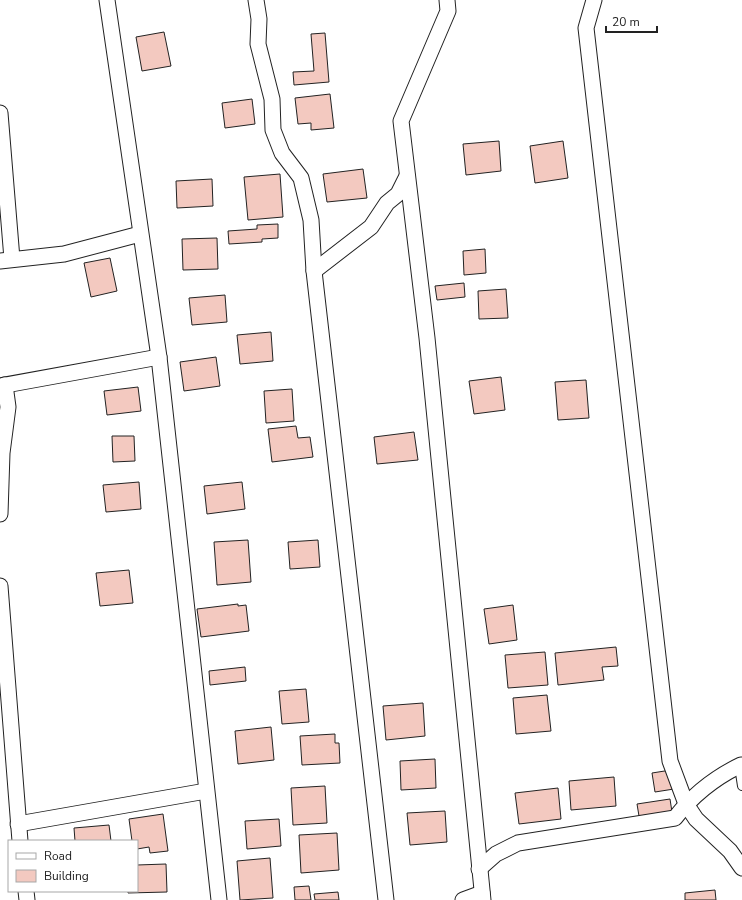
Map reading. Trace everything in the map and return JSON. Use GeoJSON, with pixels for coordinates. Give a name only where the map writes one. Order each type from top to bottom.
{"type":"FeatureCollection","features":[{"type":"Feature","properties":{"kind":"street"},"geometry":{"type":"LineString","coordinates":[[107,0],[159,357],[219,900]]}},
{"type":"Feature","properties":{"kind":"street"},"geometry":{"type":"LineString","coordinates":[[256,0],[259,19],[258,44],[272,99],[273,130],[282,153],[301,178],[312,220],[314,271],[386,900]]}},
{"type":"Feature","properties":{"kind":"street"},"geometry":{"type":"LineString","coordinates":[[447,0],[448,11],[401,120],[427,338],[482,896],[463,900]]}},
{"type":"Feature","properties":{"kind":"street"},"geometry":{"type":"LineString","coordinates":[[594,0],[586,28],[670,761],[686,804],[696,819],[730,851],[742,868]]}},
{"type":"Feature","properties":{"kind":"street"},"geometry":{"type":"LineString","coordinates":[[0,113],[6,260],[64,254],[140,234]]}},
{"type":"Feature","properties":{"kind":"street"},"geometry":{"type":"LineString","coordinates":[[314,271],[371,227],[387,203],[398,194],[408,176]]}},
{"type":"Feature","properties":{"kind":"street"},"geometry":{"type":"LineString","coordinates":[[0,514],[1,454],[8,407],[3,386],[159,357]]}},
{"type":"Feature","properties":{"kind":"street"},"geometry":{"type":"LineString","coordinates":[[0,586],[20,840]]}},
{"type":"Feature","properties":{"kind":"street"},"geometry":{"type":"LineString","coordinates":[[479,869],[496,854],[518,843],[675,818],[686,804],[725,773],[741,764]]}},
{"type":"Feature","properties":{"kind":"street"},"geometry":{"type":"LineString","coordinates":[[18,824],[206,791]]}},
{"type":"Feature","properties":{"kind":"lane"},"geometry":{"type":"LineString","coordinates":[[741,764],[742,786]]}},
{"type":"Feature","properties":{"kind":"building"},"geometry":{"type":"Polygon","coordinates":[[[164,32],[171,66],[142,71],[136,37],[164,32]]]}},
{"type":"Feature","properties":{"kind":"building"},"geometry":{"type":"Polygon","coordinates":[[[325,33],[329,82],[294,85],[293,72],[314,71],[311,34],[325,33]]]}},
{"type":"Feature","properties":{"kind":"building"},"geometry":{"type":"Polygon","coordinates":[[[330,94],[334,128],[311,130],[311,123],[298,124],[295,98],[330,94]]]}},
{"type":"Feature","properties":{"kind":"building"},"geometry":{"type":"Polygon","coordinates":[[[252,99],[255,124],[225,128],[222,103],[252,99]]]}},
{"type":"Feature","properties":{"kind":"building"},"geometry":{"type":"Polygon","coordinates":[[[499,141],[501,171],[466,175],[463,144],[499,141]]]}},
{"type":"Feature","properties":{"kind":"building"},"geometry":{"type":"Polygon","coordinates":[[[563,141],[568,178],[535,183],[530,146],[563,141]]]}},
{"type":"Feature","properties":{"kind":"building"},"geometry":{"type":"Polygon","coordinates":[[[363,169],[367,198],[327,202],[323,174],[363,169]]]}},
{"type":"Feature","properties":{"kind":"building"},"geometry":{"type":"Polygon","coordinates":[[[280,174],[283,217],[248,220],[244,177],[280,174]]]}},
{"type":"Feature","properties":{"kind":"building"},"geometry":{"type":"Polygon","coordinates":[[[212,179],[213,206],[177,208],[176,181],[212,179]]]}},
{"type":"Feature","properties":{"kind":"building"},"geometry":{"type":"Polygon","coordinates":[[[278,224],[278,238],[262,239],[262,242],[229,244],[228,231],[257,229],[257,225],[278,224]]]}},
{"type":"Feature","properties":{"kind":"building"},"geometry":{"type":"Polygon","coordinates":[[[217,238],[218,269],[183,270],[182,239],[217,238]]]}},
{"type":"Feature","properties":{"kind":"building"},"geometry":{"type":"Polygon","coordinates":[[[485,249],[486,273],[464,275],[463,251],[485,249]]]}},
{"type":"Feature","properties":{"kind":"building"},"geometry":{"type":"Polygon","coordinates":[[[110,258],[117,291],[91,297],[84,263],[110,258]]]}},
{"type":"Feature","properties":{"kind":"building"},"geometry":{"type":"Polygon","coordinates":[[[464,283],[465,297],[437,300],[435,286],[464,283]]]}},
{"type":"Feature","properties":{"kind":"building"},"geometry":{"type":"Polygon","coordinates":[[[506,289],[508,318],[479,319],[478,291],[506,289]]]}},
{"type":"Feature","properties":{"kind":"building"},"geometry":{"type":"Polygon","coordinates":[[[225,295],[227,322],[192,325],[189,298],[225,295]]]}},
{"type":"Feature","properties":{"kind":"building"},"geometry":{"type":"Polygon","coordinates":[[[271,332],[273,361],[240,364],[237,335],[271,332]]]}},
{"type":"Feature","properties":{"kind":"building"},"geometry":{"type":"Polygon","coordinates":[[[216,357],[220,386],[184,391],[180,362],[216,357]]]}},
{"type":"Feature","properties":{"kind":"building"},"geometry":{"type":"Polygon","coordinates":[[[501,377],[505,410],[474,414],[469,381],[501,377]]]}},
{"type":"Feature","properties":{"kind":"building"},"geometry":{"type":"Polygon","coordinates":[[[586,380],[589,418],[558,420],[555,382],[586,380]]]}},
{"type":"Feature","properties":{"kind":"building"},"geometry":{"type":"Polygon","coordinates":[[[138,387],[141,411],[107,415],[104,391],[138,387]]]}},
{"type":"Feature","properties":{"kind":"building"},"geometry":{"type":"Polygon","coordinates":[[[292,389],[294,421],[266,423],[264,391],[292,389]]]}},
{"type":"Feature","properties":{"kind":"building"},"geometry":{"type":"Polygon","coordinates":[[[296,426],[298,438],[310,437],[313,457],[272,462],[268,429],[296,426]]]}},
{"type":"Feature","properties":{"kind":"building"},"geometry":{"type":"Polygon","coordinates":[[[414,432],[418,460],[377,464],[374,437],[414,432]]]}},
{"type":"Feature","properties":{"kind":"building"},"geometry":{"type":"Polygon","coordinates":[[[112,436],[134,436],[135,461],[113,462],[112,436]]]}},
{"type":"Feature","properties":{"kind":"building"},"geometry":{"type":"Polygon","coordinates":[[[139,482],[141,509],[106,512],[103,485],[139,482]]]}},
{"type":"Feature","properties":{"kind":"building"},"geometry":{"type":"Polygon","coordinates":[[[242,482],[245,509],[207,514],[204,486],[242,482]]]}},
{"type":"Feature","properties":{"kind":"building"},"geometry":{"type":"Polygon","coordinates":[[[248,540],[251,582],[217,585],[214,542],[248,540]]]}},
{"type":"Feature","properties":{"kind":"building"},"geometry":{"type":"Polygon","coordinates":[[[318,540],[320,567],[290,569],[288,542],[318,540]]]}},
{"type":"Feature","properties":{"kind":"building"},"geometry":{"type":"Polygon","coordinates":[[[129,570],[133,603],[100,606],[96,573],[129,570]]]}},
{"type":"Feature","properties":{"kind":"building"},"geometry":{"type":"Polygon","coordinates":[[[238,604],[238,606],[246,605],[249,631],[201,637],[197,609],[238,604]]]}},
{"type":"Feature","properties":{"kind":"building"},"geometry":{"type":"Polygon","coordinates":[[[513,605],[517,640],[489,644],[484,609],[513,605]]]}},
{"type":"Feature","properties":{"kind":"building"},"geometry":{"type":"Polygon","coordinates":[[[616,647],[618,666],[602,667],[604,680],[558,685],[555,653],[616,647]]]}},
{"type":"Feature","properties":{"kind":"building"},"geometry":{"type":"Polygon","coordinates":[[[545,652],[548,685],[508,688],[505,655],[545,652]]]}},
{"type":"Feature","properties":{"kind":"building"},"geometry":{"type":"Polygon","coordinates":[[[245,667],[246,681],[210,685],[209,671],[245,667]]]}},
{"type":"Feature","properties":{"kind":"building"},"geometry":{"type":"Polygon","coordinates":[[[306,689],[309,722],[282,724],[279,691],[306,689]]]}},
{"type":"Feature","properties":{"kind":"building"},"geometry":{"type":"Polygon","coordinates":[[[547,695],[551,731],[516,734],[513,698],[547,695]]]}},
{"type":"Feature","properties":{"kind":"building"},"geometry":{"type":"Polygon","coordinates":[[[423,703],[425,736],[386,740],[383,706],[423,703]]]}},
{"type":"Feature","properties":{"kind":"building"},"geometry":{"type":"Polygon","coordinates":[[[271,727],[274,760],[238,764],[235,731],[271,727]]]}},
{"type":"Feature","properties":{"kind":"building"},"geometry":{"type":"Polygon","coordinates":[[[335,734],[335,743],[339,743],[340,763],[302,765],[300,736],[335,734]]]}},
{"type":"Feature","properties":{"kind":"building"},"geometry":{"type":"Polygon","coordinates":[[[435,759],[436,788],[401,790],[400,761],[435,759]]]}},
{"type":"Feature","properties":{"kind":"building"},"geometry":{"type":"Polygon","coordinates":[[[671,770],[674,789],[655,792],[652,773],[671,770]]]}},
{"type":"Feature","properties":{"kind":"building"},"geometry":{"type":"Polygon","coordinates":[[[614,777],[616,806],[571,810],[569,781],[614,777]]]}},
{"type":"Feature","properties":{"kind":"building"},"geometry":{"type":"Polygon","coordinates":[[[325,786],[327,823],[293,825],[291,788],[325,786]]]}},
{"type":"Feature","properties":{"kind":"building"},"geometry":{"type":"Polygon","coordinates":[[[558,788],[561,819],[519,824],[515,793],[558,788]]]}},
{"type":"Feature","properties":{"kind":"building"},"geometry":{"type":"Polygon","coordinates":[[[670,799],[672,812],[639,816],[637,804],[670,799]]]}},
{"type":"Feature","properties":{"kind":"building"},"geometry":{"type":"Polygon","coordinates":[[[445,811],[447,842],[410,845],[407,813],[445,811]]]}},
{"type":"Feature","properties":{"kind":"building"},"geometry":{"type":"Polygon","coordinates":[[[163,814],[168,851],[150,853],[149,847],[138,849],[138,840],[132,840],[129,819],[163,814]]]}},
{"type":"Feature","properties":{"kind":"building"},"geometry":{"type":"Polygon","coordinates":[[[279,819],[281,846],[247,849],[245,821],[279,819]]]}},
{"type":"Feature","properties":{"kind":"building"},"geometry":{"type":"Polygon","coordinates":[[[109,825],[111,840],[75,840],[74,828],[109,825]]]}},
{"type":"Feature","properties":{"kind":"building"},"geometry":{"type":"Polygon","coordinates":[[[337,833],[339,870],[301,873],[299,835],[337,833]]]}},
{"type":"Feature","properties":{"kind":"building"},"geometry":{"type":"Polygon","coordinates":[[[270,858],[273,898],[240,900],[237,861],[270,858]]]}},
{"type":"Feature","properties":{"kind":"building"},"geometry":{"type":"Polygon","coordinates":[[[166,864],[167,892],[128,893],[138,892],[138,865],[166,864]]]}},
{"type":"Feature","properties":{"kind":"building"},"geometry":{"type":"Polygon","coordinates":[[[309,886],[311,900],[295,900],[294,887],[309,886]]]}},
{"type":"Feature","properties":{"kind":"building"},"geometry":{"type":"Polygon","coordinates":[[[715,890],[716,900],[685,900],[685,893],[715,890]]]}},
{"type":"Feature","properties":{"kind":"building"},"geometry":{"type":"Polygon","coordinates":[[[338,892],[339,900],[315,900],[314,894],[338,892]]]}}]}
